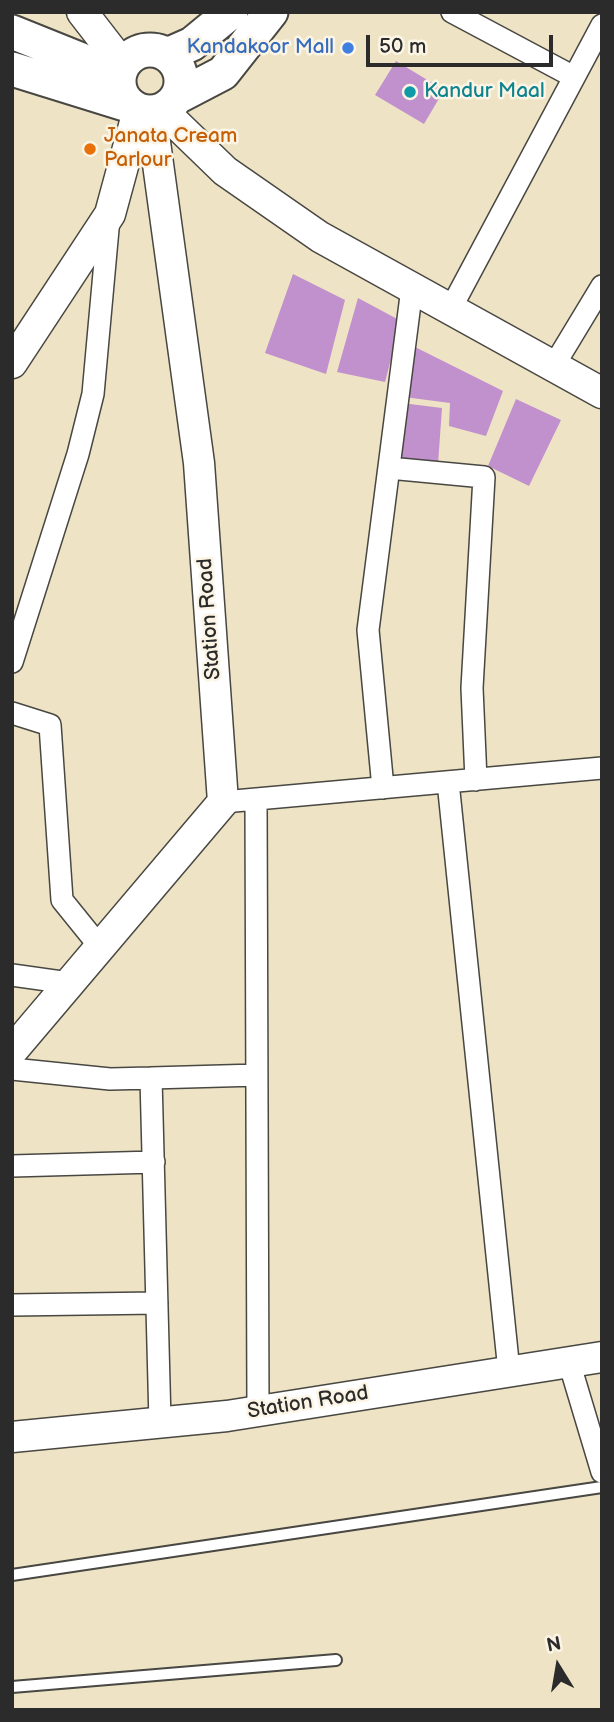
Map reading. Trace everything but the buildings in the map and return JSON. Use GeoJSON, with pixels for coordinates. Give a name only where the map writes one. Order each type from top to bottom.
{"type":"FeatureCollection","features":[{"type":"Feature","properties":{"kind":"main road"},"geometry":{"type":"LineString","coordinates":[[82,12],[141,91],[225,171],[320,237],[602,393]]}},
{"type":"Feature","properties":{"kind":"main road"},"geometry":{"type":"LineString","coordinates":[[104,12],[141,91]]}},
{"type":"Feature","properties":{"kind":"main road"},"geometry":{"type":"LineString","coordinates":[[12,363],[110,214],[149,51],[167,55],[192,44],[231,12]]}},
{"type":"Feature","properties":{"kind":"main road"},"geometry":{"type":"LineString","coordinates":[[12,69],[141,91],[223,72],[271,12]]}},
{"type":"Feature","properties":{"kind":"main road"},"geometry":{"type":"LineString","coordinates":[[12,32],[141,91],[180,74],[167,55]]}},
{"type":"Feature","properties":{"kind":"main road","name":"Station Road"},"geometry":{"type":"LineString","coordinates":[[141,91],[200,463],[223,802]]}},
{"type":"Feature","properties":{"kind":"main road"},"geometry":{"type":"LineString","coordinates":[[12,1051],[223,802]]}},
{"type":"Feature","properties":{"kind":"main road","name":"Station Road"},"geometry":{"type":"LineString","coordinates":[[12,1437],[258,1410],[602,1357]]}},
{"type":"Feature","properties":{"kind":"street"},"geometry":{"type":"LineString","coordinates":[[452,12],[574,77]]}},
{"type":"Feature","properties":{"kind":"street"},"geometry":{"type":"LineString","coordinates":[[450,310],[602,25]]}},
{"type":"Feature","properties":{"kind":"street"},"geometry":{"type":"LineString","coordinates":[[12,662],[78,454],[93,394],[110,214]]}},
{"type":"Feature","properties":{"kind":"street"},"geometry":{"type":"LineString","coordinates":[[553,367],[602,286]]}},
{"type":"Feature","properties":{"kind":"street"},"geometry":{"type":"LineString","coordinates":[[383,788],[368,630],[412,288]]}},
{"type":"Feature","properties":{"kind":"street"},"geometry":{"type":"LineString","coordinates":[[389,468],[484,477],[472,688],[476,780]]}},
{"type":"Feature","properties":{"kind":"street"},"geometry":{"type":"LineString","coordinates":[[12,713],[50,725],[62,900],[100,947]]}},
{"type":"Feature","properties":{"kind":"street"},"geometry":{"type":"LineString","coordinates":[[223,802],[602,768]]}},
{"type":"Feature","properties":{"kind":"street"},"geometry":{"type":"LineString","coordinates":[[448,782],[509,1371]]}},
{"type":"Feature","properties":{"kind":"street"},"geometry":{"type":"LineString","coordinates":[[256,799],[258,1410]]}},
{"type":"Feature","properties":{"kind":"street"},"geometry":{"type":"LineString","coordinates":[[12,975],[69,983]]}},
{"type":"Feature","properties":{"kind":"street"},"geometry":{"type":"LineString","coordinates":[[12,1069],[110,1079],[257,1075]]}},
{"type":"Feature","properties":{"kind":"street"},"geometry":{"type":"LineString","coordinates":[[151,1078],[160,1422]]}},
{"type":"Feature","properties":{"kind":"street"},"geometry":{"type":"LineString","coordinates":[[12,1166],[153,1162]]}},
{"type":"Feature","properties":{"kind":"street"},"geometry":{"type":"LineString","coordinates":[[12,1305],[157,1303]]}},
{"type":"Feature","properties":{"kind":"street"},"geometry":{"type":"LineString","coordinates":[[569,1362],[602,1472]]}},
{"type":"Feature","properties":{"kind":"lane"},"geometry":{"type":"LineString","coordinates":[[12,1575],[602,1487]]}},
{"type":"Feature","properties":{"kind":"lane"},"geometry":{"type":"LineString","coordinates":[[12,1687],[336,1660]]}},
{"type":"Feature","properties":{"kind":"place","name":"Kandakoor Mall"},"geometry":{"type":"Point","coordinates":[348,48]}},
{"type":"Feature","properties":{"kind":"place","name":"Kandur Maal"},"geometry":{"type":"Point","coordinates":[410,92]}},
{"type":"Feature","properties":{"kind":"place","name":"Janata Cream Parlour"},"geometry":{"type":"Point","coordinates":[90,149]}}]}
